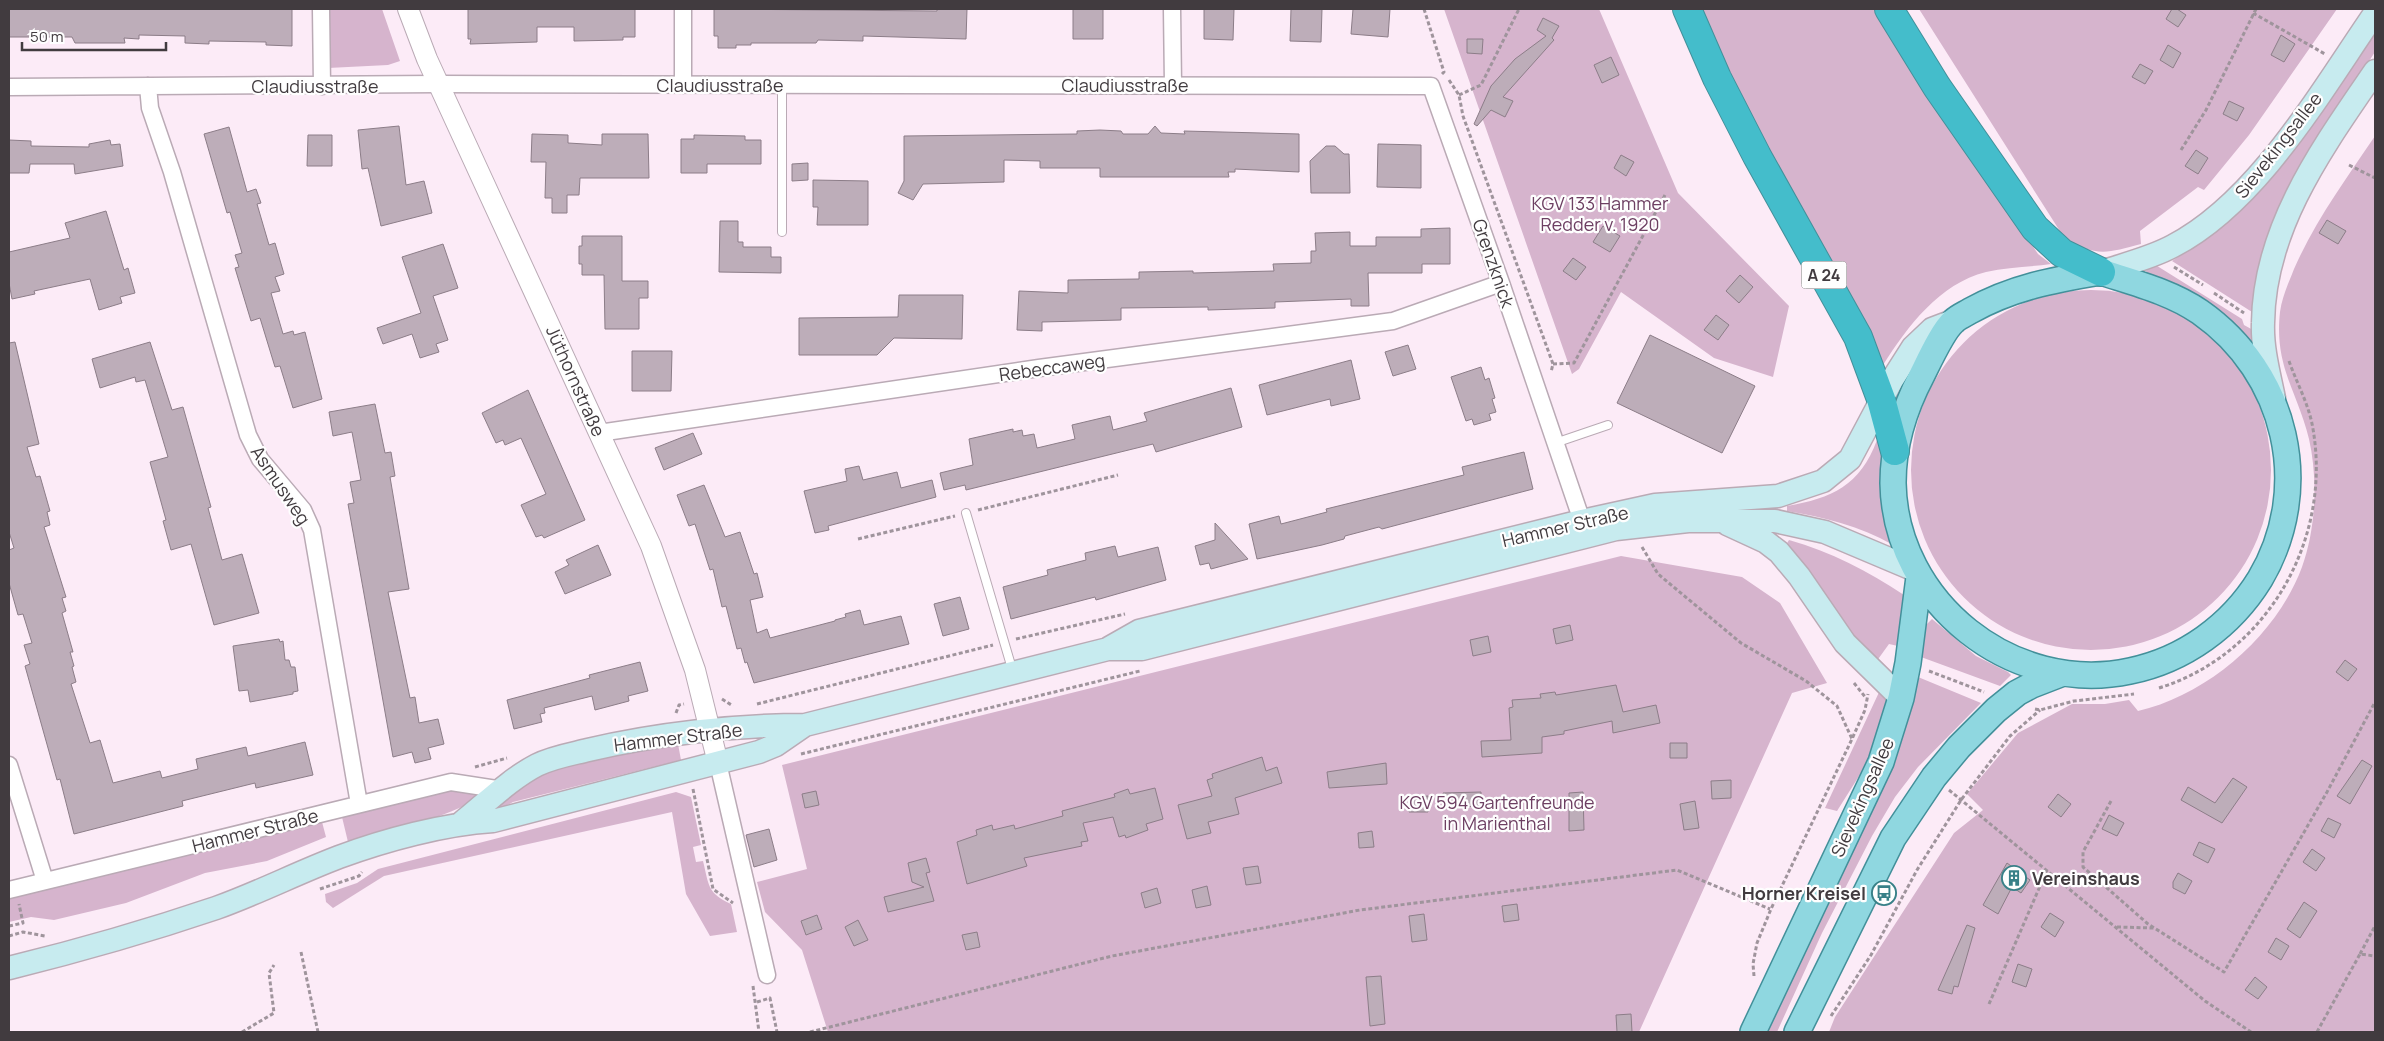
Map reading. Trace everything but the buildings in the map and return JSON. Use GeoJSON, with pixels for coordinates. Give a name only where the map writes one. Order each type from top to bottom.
{"type":"FeatureCollection","features":[{"type":"Feature","properties":{"kind":"highway","name":"A 24"},"geometry":{"type":"LineString","coordinates":[[1687,9],[1717,78],[1858,337],[1881,399]]}},
{"type":"Feature","properties":{"kind":"highway"},"geometry":{"type":"LineString","coordinates":[[1889,9],[1937,87],[2035,228],[2062,253],[2101,272]]}},
{"type":"Feature","properties":{"kind":"highway"},"geometry":{"type":"LineString","coordinates":[[1881,399],[1895,451]]}},
{"type":"Feature","properties":{"kind":"main road","name":"Sievekingsallee"},"geometry":{"type":"LineString","coordinates":[[2375,13],[2276,153],[2228,208],[2208,224],[2172,247],[2101,272],[2020,288],[1984,303],[1953,321],[1913,391],[1902,420],[1895,451],[1893,477],[1895,504],[1899,527],[1917,574],[1954,620],[1977,640],[2004,656],[2063,674],[2123,673],[2161,662],[2197,644],[2213,632],[2242,604],[2254,588],[2270,559],[2284,515],[2288,482],[2286,448],[2282,425],[2264,345],[2263,325],[2271,260],[2282,227],[2297,194],[2330,137],[2375,71]]}},
{"type":"Feature","properties":{"kind":"main road","name":"Sievekingsallee"},"geometry":{"type":"LineString","coordinates":[[2101,272],[2159,291],[2201,313],[2233,341],[2247,357],[2276,405]]}},
{"type":"Feature","properties":{"kind":"main road","name":"Hammer Straße"},"geometry":{"type":"LineString","coordinates":[[1108,649],[1139,631],[1582,521],[1654,505],[1778,496],[1813,486],[1834,474],[1850,458],[1881,399],[1913,346],[1932,329],[1953,321]]}},
{"type":"Feature","properties":{"kind":"main road","name":"Hammer Straße"},"geometry":{"type":"LineString","coordinates":[[461,823],[538,765],[560,757],[638,738],[770,725],[804,725],[1108,649],[1142,649],[1616,530],[1688,520],[1775,521],[1825,532],[1917,574]]}},
{"type":"Feature","properties":{"kind":"main road"},"geometry":{"type":"LineString","coordinates":[[1721,521],[1766,542],[1784,557],[1814,596],[1845,643],[1901,698]]}},
{"type":"Feature","properties":{"kind":"main road","name":"Sievekingsallee"},"geometry":{"type":"LineString","coordinates":[[1755,1028],[1881,762],[1901,698],[1908,664],[1917,574]]}},
{"type":"Feature","properties":{"kind":"main road","name":"Sievekingsallee"},"geometry":{"type":"LineString","coordinates":[[1800,1026],[1893,838],[1934,777],[1972,735],[2017,693],[2032,685],[2063,674]]}},
{"type":"Feature","properties":{"kind":"main road","name":"Hammer Straße"},"geometry":{"type":"LineString","coordinates":[[9,968],[116,940],[208,910],[340,857],[461,823],[493,821],[720,772],[776,745],[804,725]]}},
{"type":"Feature","properties":{"kind":"street"},"geometry":{"type":"LineString","coordinates":[[321,9],[322,86]]}},
{"type":"Feature","properties":{"kind":"street","name":"Jüthornstraße"},"geometry":{"type":"LineString","coordinates":[[408,9],[438,84],[654,554],[695,670],[720,772]]}},
{"type":"Feature","properties":{"kind":"street"},"geometry":{"type":"LineString","coordinates":[[683,9],[683,85]]}},
{"type":"Feature","properties":{"kind":"street"},"geometry":{"type":"LineString","coordinates":[[1172,9],[1173,85]]}},
{"type":"Feature","properties":{"kind":"street","name":"Claudiusstraße"},"geometry":{"type":"LineString","coordinates":[[9,87],[438,84],[1431,86]]}},
{"type":"Feature","properties":{"kind":"street","name":"Asmusweg"},"geometry":{"type":"LineString","coordinates":[[148,86],[150,108],[172,172],[248,435],[260,459],[303,510],[312,530],[359,804]]}},
{"type":"Feature","properties":{"kind":"street","name":"Grenzknick"},"geometry":{"type":"LineString","coordinates":[[1431,86],[1501,283],[1582,521]]}},
{"type":"Feature","properties":{"kind":"street","name":"Rebeccaweg"},"geometry":{"type":"LineString","coordinates":[[599,433],[1039,368],[1393,321],[1501,283]]}},
{"type":"Feature","properties":{"kind":"street"},"geometry":{"type":"LineString","coordinates":[[9,765],[45,880]]}},
{"type":"Feature","properties":{"kind":"street"},"geometry":{"type":"LineString","coordinates":[[720,772],[760,979]]}},
{"type":"Feature","properties":{"kind":"street","name":"Hammer Straße"},"geometry":{"type":"LineString","coordinates":[[12,889],[450,782],[503,790]]}},
{"type":"Feature","properties":{"kind":"lane"},"geometry":{"type":"LineString","coordinates":[[782,84],[782,232]]}},
{"type":"Feature","properties":{"kind":"lane"},"geometry":{"type":"LineString","coordinates":[[1555,443],[1608,425]]}},
{"type":"Feature","properties":{"kind":"lane"},"geometry":{"type":"LineString","coordinates":[[966,513],[1013,674]]}},
{"type":"Feature","properties":{"kind":"path"},"geometry":{"type":"LineString","coordinates":[[1424,9],[1444,72],[1431,86]]}},
{"type":"Feature","properties":{"kind":"path"},"geometry":{"type":"LineString","coordinates":[[1459,94],[1481,85],[1519,9]]}},
{"type":"Feature","properties":{"kind":"path"},"geometry":{"type":"LineString","coordinates":[[2181,150],[2206,110],[2256,9]]}},
{"type":"Feature","properties":{"kind":"path"},"geometry":{"type":"LineString","coordinates":[[2253,13],[2340,64]]}},
{"type":"Feature","properties":{"kind":"path"},"geometry":{"type":"LineString","coordinates":[[2349,165],[2375,178]]}},
{"type":"Feature","properties":{"kind":"path"},"geometry":{"type":"LineString","coordinates":[[1553,364],[1574,363],[1665,195]]}},
{"type":"Feature","properties":{"kind":"path"},"geometry":{"type":"LineString","coordinates":[[2152,690],[2197,673],[2216,661],[2245,637],[2272,606],[2299,561],[2309,530],[2315,500],[2317,467],[2313,429],[2306,400],[2288,358]]}},
{"type":"Feature","properties":{"kind":"path"},"geometry":{"type":"LineString","coordinates":[[858,539],[1118,475]]}},
{"type":"Feature","properties":{"kind":"path"},"geometry":{"type":"LineString","coordinates":[[1649,543],[1640,542],[1658,574],[1741,643],[1806,680],[1837,706],[1852,739]]}},
{"type":"Feature","properties":{"kind":"path"},"geometry":{"type":"LineString","coordinates":[[799,755],[1147,669]]}},
{"type":"Feature","properties":{"kind":"path"},"geometry":{"type":"LineString","coordinates":[[1928,670],[1990,694]]}},
{"type":"Feature","properties":{"kind":"path"},"geometry":{"type":"LineString","coordinates":[[1755,984],[1753,964],[1771,909],[1865,710],[1866,698],[1849,676]]}},
{"type":"Feature","properties":{"kind":"path"},"geometry":{"type":"LineString","coordinates":[[1830,1018],[1871,955],[1917,870],[1961,800],[2010,736],[2040,710],[2074,701],[2136,694]]}},
{"type":"Feature","properties":{"kind":"path"},"geometry":{"type":"LineString","coordinates":[[2111,801],[2083,852],[2083,867],[2154,928],[2224,972],[2327,792],[2375,702]]}},
{"type":"Feature","properties":{"kind":"path"},"geometry":{"type":"LineString","coordinates":[[2033,708],[2040,710]]}},
{"type":"Feature","properties":{"kind":"path"},"geometry":{"type":"LineString","coordinates":[[693,788],[720,772]]}},
{"type":"Feature","properties":{"kind":"path"},"geometry":{"type":"LineString","coordinates":[[1934,777],[2205,1001],[2251,1032]]}},
{"type":"Feature","properties":{"kind":"path"},"geometry":{"type":"LineString","coordinates":[[698,810],[713,889],[737,906]]}},
{"type":"Feature","properties":{"kind":"path"},"geometry":{"type":"LineString","coordinates":[[810,1032],[1112,956],[1360,910],[1678,870],[1771,909]]}},
{"type":"Feature","properties":{"kind":"path"},"geometry":{"type":"LineString","coordinates":[[1989,1004],[2047,870]]}},
{"type":"Feature","properties":{"kind":"path"},"geometry":{"type":"LineString","coordinates":[[9,926],[23,923],[12,889]]}},
{"type":"Feature","properties":{"kind":"path"},"geometry":{"type":"LineString","coordinates":[[2317,1032],[2375,926]]}},
{"type":"Feature","properties":{"kind":"path"},"geometry":{"type":"LineString","coordinates":[[2117,927],[2154,928]]}},
{"type":"Feature","properties":{"kind":"path"},"geometry":{"type":"LineString","coordinates":[[9,936],[23,932],[45,936]]}},
{"type":"Feature","properties":{"kind":"path"},"geometry":{"type":"LineString","coordinates":[[36,939],[54,934]]}},
{"type":"Feature","properties":{"kind":"path"},"geometry":{"type":"LineString","coordinates":[[302,952],[318,1032]]}},
{"type":"Feature","properties":{"kind":"path"},"geometry":{"type":"LineString","coordinates":[[2360,954],[2375,956]]}},
{"type":"Feature","properties":{"kind":"path"},"geometry":{"type":"LineString","coordinates":[[242,1032],[274,1013],[269,973],[274,966]]}},
{"type":"Feature","properties":{"kind":"path"},"geometry":{"type":"LineString","coordinates":[[759,1032],[756,1002],[760,979]]}},
{"type":"Feature","properties":{"kind":"path"},"geometry":{"type":"LineString","coordinates":[[756,1002],[770,998],[777,1032]]}},
{"type":"Feature","properties":{"kind":"green space"},"geometry":{"type":"Polygon","coordinates":[[[328,9],[382,9],[400,61],[388,65],[328,68],[328,9]]]}},
{"type":"Feature","properties":{"kind":"green space","name":"KGV 133 Hammer Redder v. 1920"},"geometry":{"type":"Polygon","coordinates":[[[1444,9],[1599,9],[1678,193],[1789,306],[1773,377],[1714,358],[1621,292],[1579,369],[1572,374],[1444,9]]]}},
{"type":"Feature","properties":{"kind":"green space"},"geometry":{"type":"Polygon","coordinates":[[[1699,9],[1876,9],[2038,254],[2051,264],[1986,272],[1954,286],[1926,308],[1883,365],[1860,311],[1747,111],[1699,9]]]}},
{"type":"Feature","properties":{"kind":"green space"},"geometry":{"type":"Polygon","coordinates":[[[1919,9],[2337,9],[2249,135],[2204,190],[2198,187],[2140,231],[2141,244],[2119,250],[2101,252],[2084,248],[2063,236],[1919,9]]]}},
{"type":"Feature","properties":{"kind":"green space"},"geometry":{"type":"Polygon","coordinates":[[[2375,32],[2375,52],[2301,163],[2285,197],[2271,236],[2252,312],[2172,261],[2211,235],[2238,211],[2375,32]]]}},
{"type":"Feature","properties":{"kind":"green space"},"geometry":{"type":"Polygon","coordinates":[[[2375,136],[2375,1032],[1829,1032],[1835,1017],[1954,833],[1983,810],[1967,794],[2018,733],[2072,704],[2105,704],[2129,700],[2138,711],[2164,703],[2190,691],[2237,659],[2276,616],[2291,592],[2307,552],[2313,520],[2314,470],[2309,439],[2283,363],[2279,331],[2281,306],[2294,269],[2311,234],[2375,136]]]}},
{"type":"Feature","properties":{"kind":"green space"},"geometry":{"type":"Polygon","coordinates":[[[2154,264],[2242,319],[2244,325],[2253,330],[2258,343],[2252,346],[2170,283],[2146,273],[2147,265],[2154,264]]]}},
{"type":"Feature","properties":{"kind":"green space"},"geometry":{"type":"Polygon","coordinates":[[[2073,290],[2109,290],[2143,297],[2160,303],[2191,320],[2219,342],[2241,370],[2258,401],[2268,435],[2271,452],[2271,488],[2268,505],[2258,539],[2241,570],[2219,598],[2191,620],[2160,637],[2143,643],[2109,650],[2073,650],[2039,643],[2022,637],[1991,620],[1963,598],[1941,570],[1924,539],[1918,522],[1911,488],[1911,452],[1918,418],[1924,401],[1941,370],[1963,342],[1991,320],[2022,303],[2039,297],[2073,290]]]}},
{"type":"Feature","properties":{"kind":"green space"},"geometry":{"type":"Polygon","coordinates":[[[1877,440],[1880,441],[1893,545],[1842,523],[1787,511],[1787,506],[1831,494],[1853,479],[1870,456],[1877,440]]]}},
{"type":"Feature","properties":{"kind":"green space"},"geometry":{"type":"Polygon","coordinates":[[[1789,540],[1820,550],[1849,563],[1904,595],[1898,646],[1889,644],[1876,662],[1856,645],[1784,548],[1789,540]]]}},
{"type":"Feature","properties":{"kind":"green space","name":"KGV 594 Gartenfreunde in Marienthal"},"geometry":{"type":"Polygon","coordinates":[[[1621,556],[1742,577],[1780,603],[1827,683],[1792,693],[1639,1032],[828,1032],[802,950],[765,912],[757,882],[807,869],[782,765],[1621,556]]]}},
{"type":"Feature","properties":{"kind":"green space"},"geometry":{"type":"Polygon","coordinates":[[[1932,619],[1976,656],[2011,675],[2000,686],[1921,657],[1924,627],[1932,619]]]}},
{"type":"Feature","properties":{"kind":"green space"},"geometry":{"type":"Polygon","coordinates":[[[1918,677],[1981,703],[1918,767],[1895,797],[1872,836],[1822,933],[1777,1032],[1764,1032],[1918,677]]]}},
{"type":"Feature","properties":{"kind":"green space"},"geometry":{"type":"Polygon","coordinates":[[[1881,688],[1887,702],[1866,765],[1837,811],[1825,808],[1881,688]]]}},
{"type":"Feature","properties":{"kind":"green space"},"geometry":{"type":"Polygon","coordinates":[[[678,744],[681,760],[513,802],[494,812],[492,808],[552,766],[678,744]]]}},
{"type":"Feature","properties":{"kind":"green space"},"geometry":{"type":"Polygon","coordinates":[[[455,790],[483,795],[434,818],[348,842],[342,817],[438,792],[455,790]]]}},
{"type":"Feature","properties":{"kind":"green space"},"geometry":{"type":"Polygon","coordinates":[[[676,792],[691,797],[701,845],[693,847],[696,862],[703,861],[708,882],[713,892],[731,904],[737,932],[710,936],[686,894],[672,812],[384,876],[333,908],[326,902],[325,894],[357,883],[378,869],[676,792]]]}},
{"type":"Feature","properties":{"kind":"green space"},"geometry":{"type":"Polygon","coordinates":[[[322,822],[326,837],[267,861],[205,873],[126,903],[54,920],[31,917],[9,922],[9,899],[322,822]]]}},
{"type":"Feature","properties":{"kind":"place","name":"Vereinshaus"},"geometry":{"type":"Point","coordinates":[2014,878]}},
{"type":"Feature","properties":{"kind":"place","name":"Horner Kreisel"},"geometry":{"type":"Point","coordinates":[1884,893]}}]}
